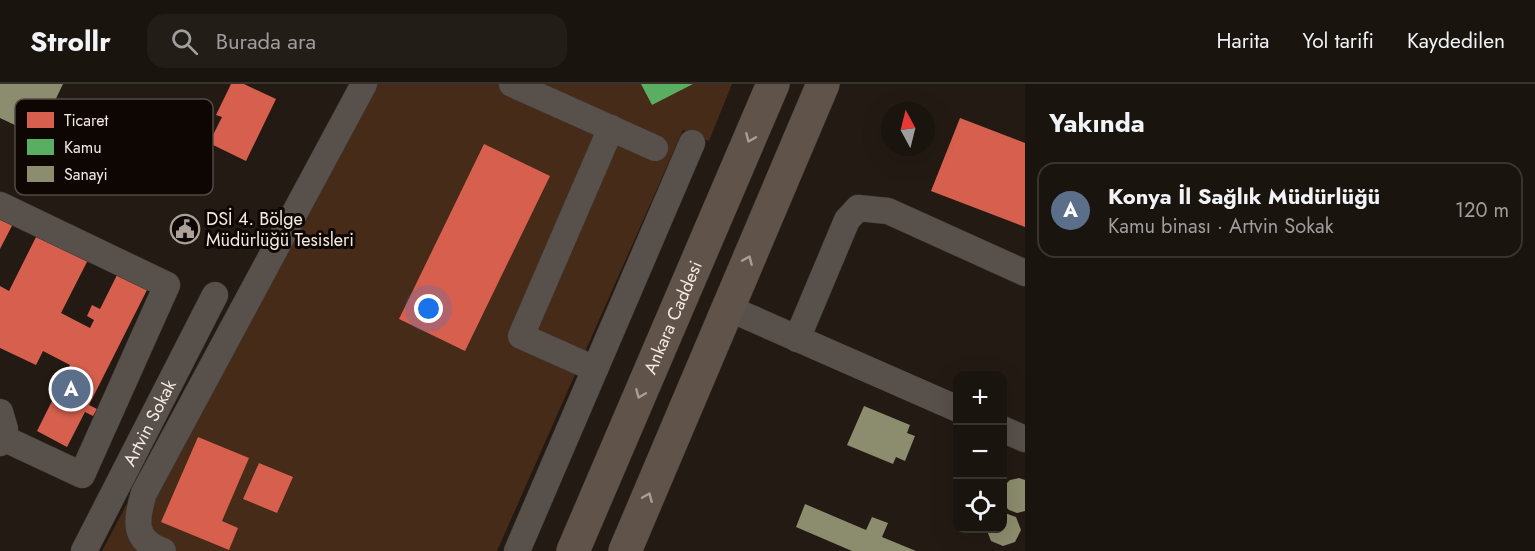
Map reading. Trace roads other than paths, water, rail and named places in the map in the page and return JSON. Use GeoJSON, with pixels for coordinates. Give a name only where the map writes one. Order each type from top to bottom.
{"type":"FeatureCollection","features":[{"type":"Feature","properties":{"kind":"main road","name":"Ankara Caddesi"},"geometry":{"type":"LineString","coordinates":[[573,551],[773,84]]}},
{"type":"Feature","properties":{"kind":"main road"},"geometry":{"type":"LineString","coordinates":[[625,551],[823,84]]}},
{"type":"Feature","properties":{"kind":"street"},"geometry":{"type":"LineString","coordinates":[[163,551],[145,541],[139,532],[138,519],[144,493],[364,84]]}},
{"type":"Feature","properties":{"kind":"street"},"geometry":{"type":"LineString","coordinates":[[512,84],[655,148]]}},
{"type":"Feature","properties":{"kind":"street"},"geometry":{"type":"LineString","coordinates":[[596,369],[520,336],[611,128]]}},
{"type":"Feature","properties":{"kind":"street"},"geometry":{"type":"LineString","coordinates":[[517,551],[692,143]]}},
{"type":"Feature","properties":{"kind":"street"},"geometry":{"type":"LineString","coordinates":[[0,205],[166,285],[82,475],[2,440],[5,429],[0,412]]}},
{"type":"Feature","properties":{"kind":"street"},"geometry":{"type":"LineString","coordinates":[[797,339],[847,220],[858,208],[888,211],[1025,273]]}},
{"type":"Feature","properties":{"kind":"street","name":"Artvin Sokak"},"geometry":{"type":"LineString","coordinates":[[84,551],[215,296]]}},
{"type":"Feature","properties":{"kind":"street"},"geometry":{"type":"LineString","coordinates":[[728,308],[953,407]]}},
{"type":"Feature","properties":{"kind":"street"},"geometry":{"type":"LineString","coordinates":[[1007,431],[1025,439]]}},
{"type":"Feature","properties":{"kind":"place","name":"DSİ 4. Bölge Müdürlüğü Tesisleri"},"geometry":{"type":"Point","coordinates":[185,229]}},
{"type":"Feature","properties":{"kind":"place","name":"Konya İl Sağlık Müdürlüğü"},"geometry":{"type":"Point","coordinates":[71,389]}}]}
